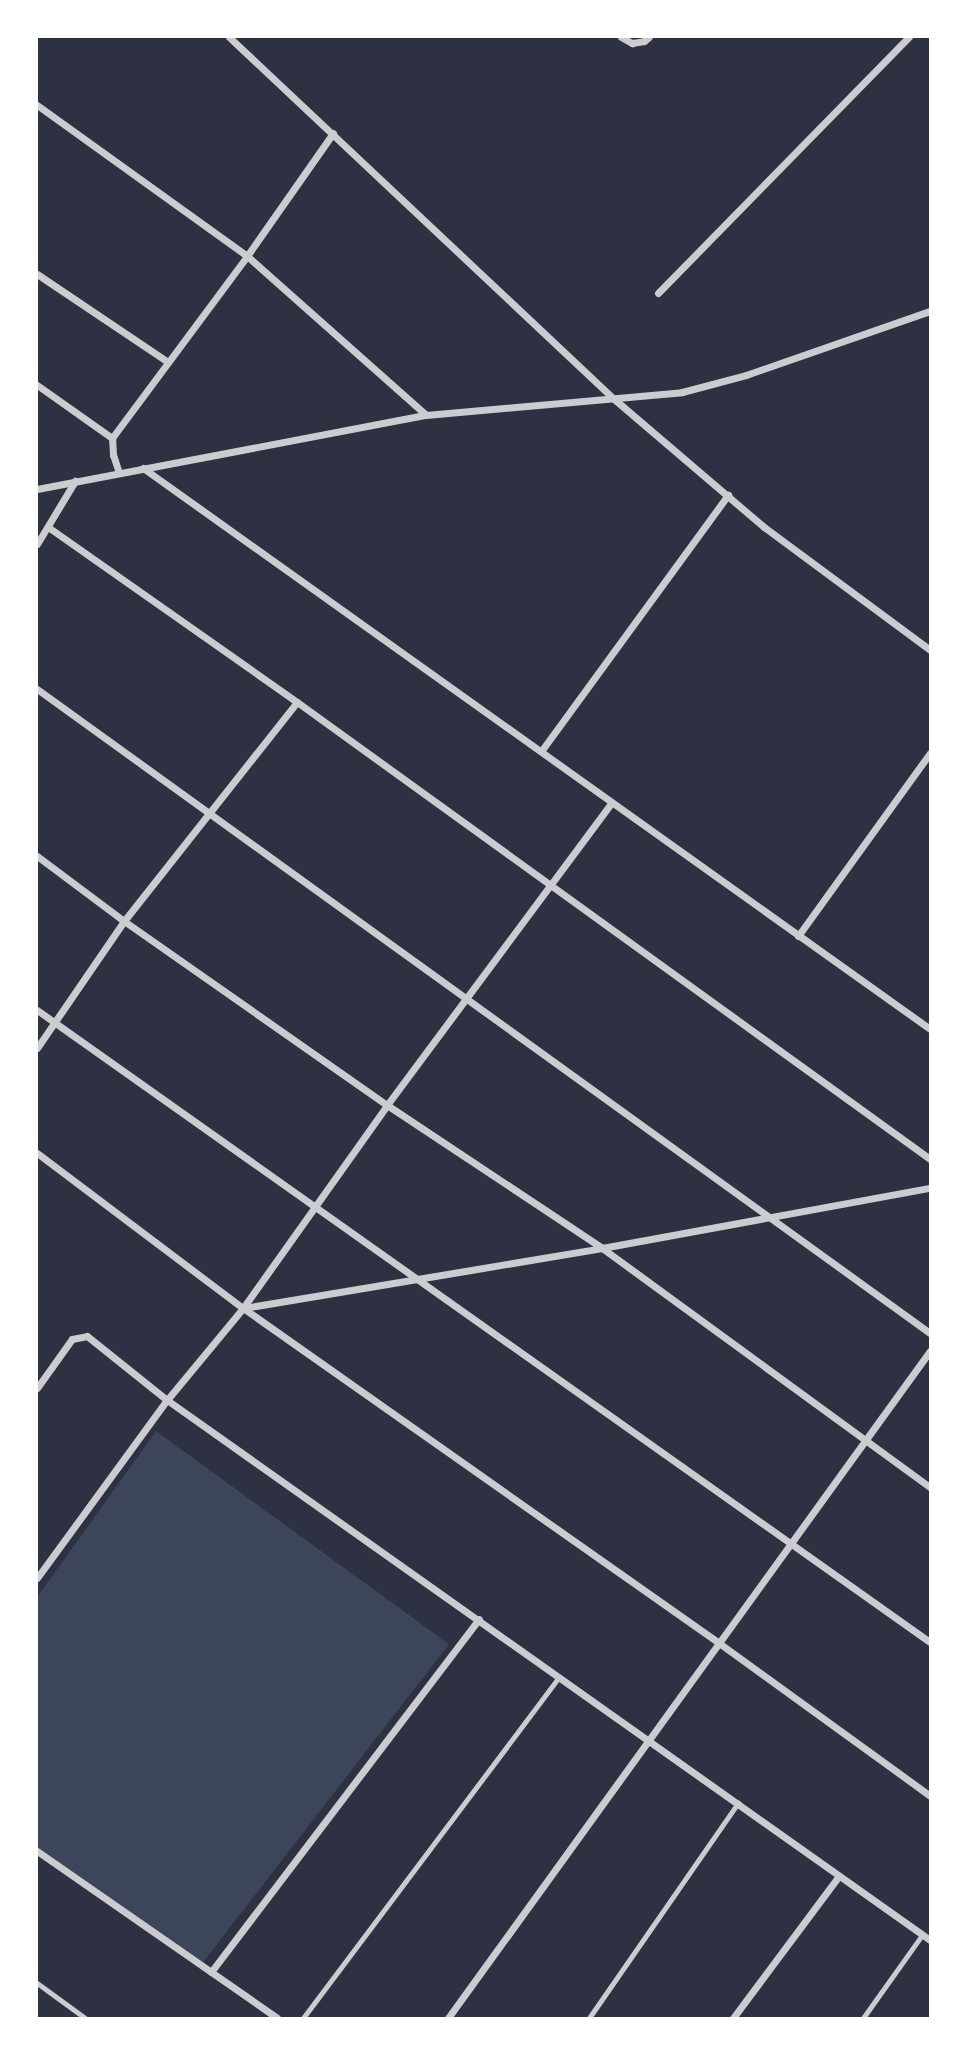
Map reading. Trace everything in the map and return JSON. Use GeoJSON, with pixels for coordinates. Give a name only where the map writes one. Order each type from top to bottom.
{"type":"FeatureCollection","features":[{"type":"Feature","properties":{"kind":"street"},"geometry":{"type":"LineString","coordinates":[[229,37],[614,399],[764,527],[930,650]]}},
{"type":"Feature","properties":{"kind":"street"},"geometry":{"type":"LineString","coordinates":[[621,37],[632,43],[644,41],[649,37]]}},
{"type":"Feature","properties":{"kind":"street"},"geometry":{"type":"LineString","coordinates":[[658,293],[909,37]]}},
{"type":"Feature","properties":{"kind":"street"},"geometry":{"type":"LineString","coordinates":[[37,105],[247,256],[426,415]]}},
{"type":"Feature","properties":{"kind":"street"},"geometry":{"type":"LineString","coordinates":[[119,473],[113,454],[113,438],[247,256],[333,133]]}},
{"type":"Feature","properties":{"kind":"street"},"geometry":{"type":"LineString","coordinates":[[37,274],[168,362]]}},
{"type":"Feature","properties":{"kind":"street"},"geometry":{"type":"LineString","coordinates":[[37,489],[426,415],[682,391],[746,375],[930,312]]}},
{"type":"Feature","properties":{"kind":"street"},"geometry":{"type":"LineString","coordinates":[[37,385],[113,438]]}},
{"type":"Feature","properties":{"kind":"street"},"geometry":{"type":"LineString","coordinates":[[142,468],[542,750],[798,936],[929,1024]]}},
{"type":"Feature","properties":{"kind":"street"},"geometry":{"type":"LineString","coordinates":[[37,544],[75,481]]}},
{"type":"Feature","properties":{"kind":"street"},"geometry":{"type":"LineString","coordinates":[[542,750],[728,495]]}},
{"type":"Feature","properties":{"kind":"street"},"geometry":{"type":"LineString","coordinates":[[48,527],[297,702],[930,1159]]}},
{"type":"Feature","properties":{"kind":"street"},"geometry":{"type":"LineString","coordinates":[[37,689],[930,1333]]}},
{"type":"Feature","properties":{"kind":"street"},"geometry":{"type":"LineString","coordinates":[[37,1048],[124,921],[297,702]]}},
{"type":"Feature","properties":{"kind":"street"},"geometry":{"type":"LineString","coordinates":[[798,936],[930,753]]}},
{"type":"Feature","properties":{"kind":"street"},"geometry":{"type":"LineString","coordinates":[[37,1578],[167,1400],[243,1308],[387,1105],[612,802]]}},
{"type":"Feature","properties":{"kind":"street"},"geometry":{"type":"LineString","coordinates":[[37,856],[124,921],[387,1105],[602,1248],[930,1487]]}},
{"type":"Feature","properties":{"kind":"street"},"geometry":{"type":"LineString","coordinates":[[37,1010],[930,1642]]}},
{"type":"Feature","properties":{"kind":"street"},"geometry":{"type":"LineString","coordinates":[[37,1153],[243,1308],[719,1643],[930,1796]]}},
{"type":"Feature","properties":{"kind":"street"},"geometry":{"type":"LineString","coordinates":[[243,1308],[602,1248],[930,1188]]}},
{"type":"Feature","properties":{"kind":"street"},"geometry":{"type":"LineString","coordinates":[[37,1388],[72,1339],[86,1336],[167,1400],[930,1940]]}},
{"type":"Feature","properties":{"kind":"street"},"geometry":{"type":"LineString","coordinates":[[448,2018],[930,1350]]}},
{"type":"Feature","properties":{"kind":"street"},"geometry":{"type":"LineString","coordinates":[[211,1972],[478,1619]]}},
{"type":"Feature","properties":{"kind":"street"},"geometry":{"type":"LineString","coordinates":[[37,1851],[277,2018]]}},
{"type":"Feature","properties":{"kind":"street"},"geometry":{"type":"LineString","coordinates":[[733,2018],[839,1876]]}},
{"type":"Feature","properties":{"kind":"lane"},"geometry":{"type":"LineString","coordinates":[[303,2018],[559,1677]]}},
{"type":"Feature","properties":{"kind":"lane"},"geometry":{"type":"LineString","coordinates":[[589,2018],[738,1803]]}},
{"type":"Feature","properties":{"kind":"lane"},"geometry":{"type":"LineString","coordinates":[[863,2018],[922,1935]]}},
{"type":"Feature","properties":{"kind":"lane"},"geometry":{"type":"LineString","coordinates":[[37,1983],[85,2018]]}},
{"type":"Feature","properties":{"kind":"shaded area"},"geometry":{"type":"Polygon","coordinates":[[[156,1431],[449,1644],[201,1965],[37,1851],[37,1597],[156,1431]]]}}]}
